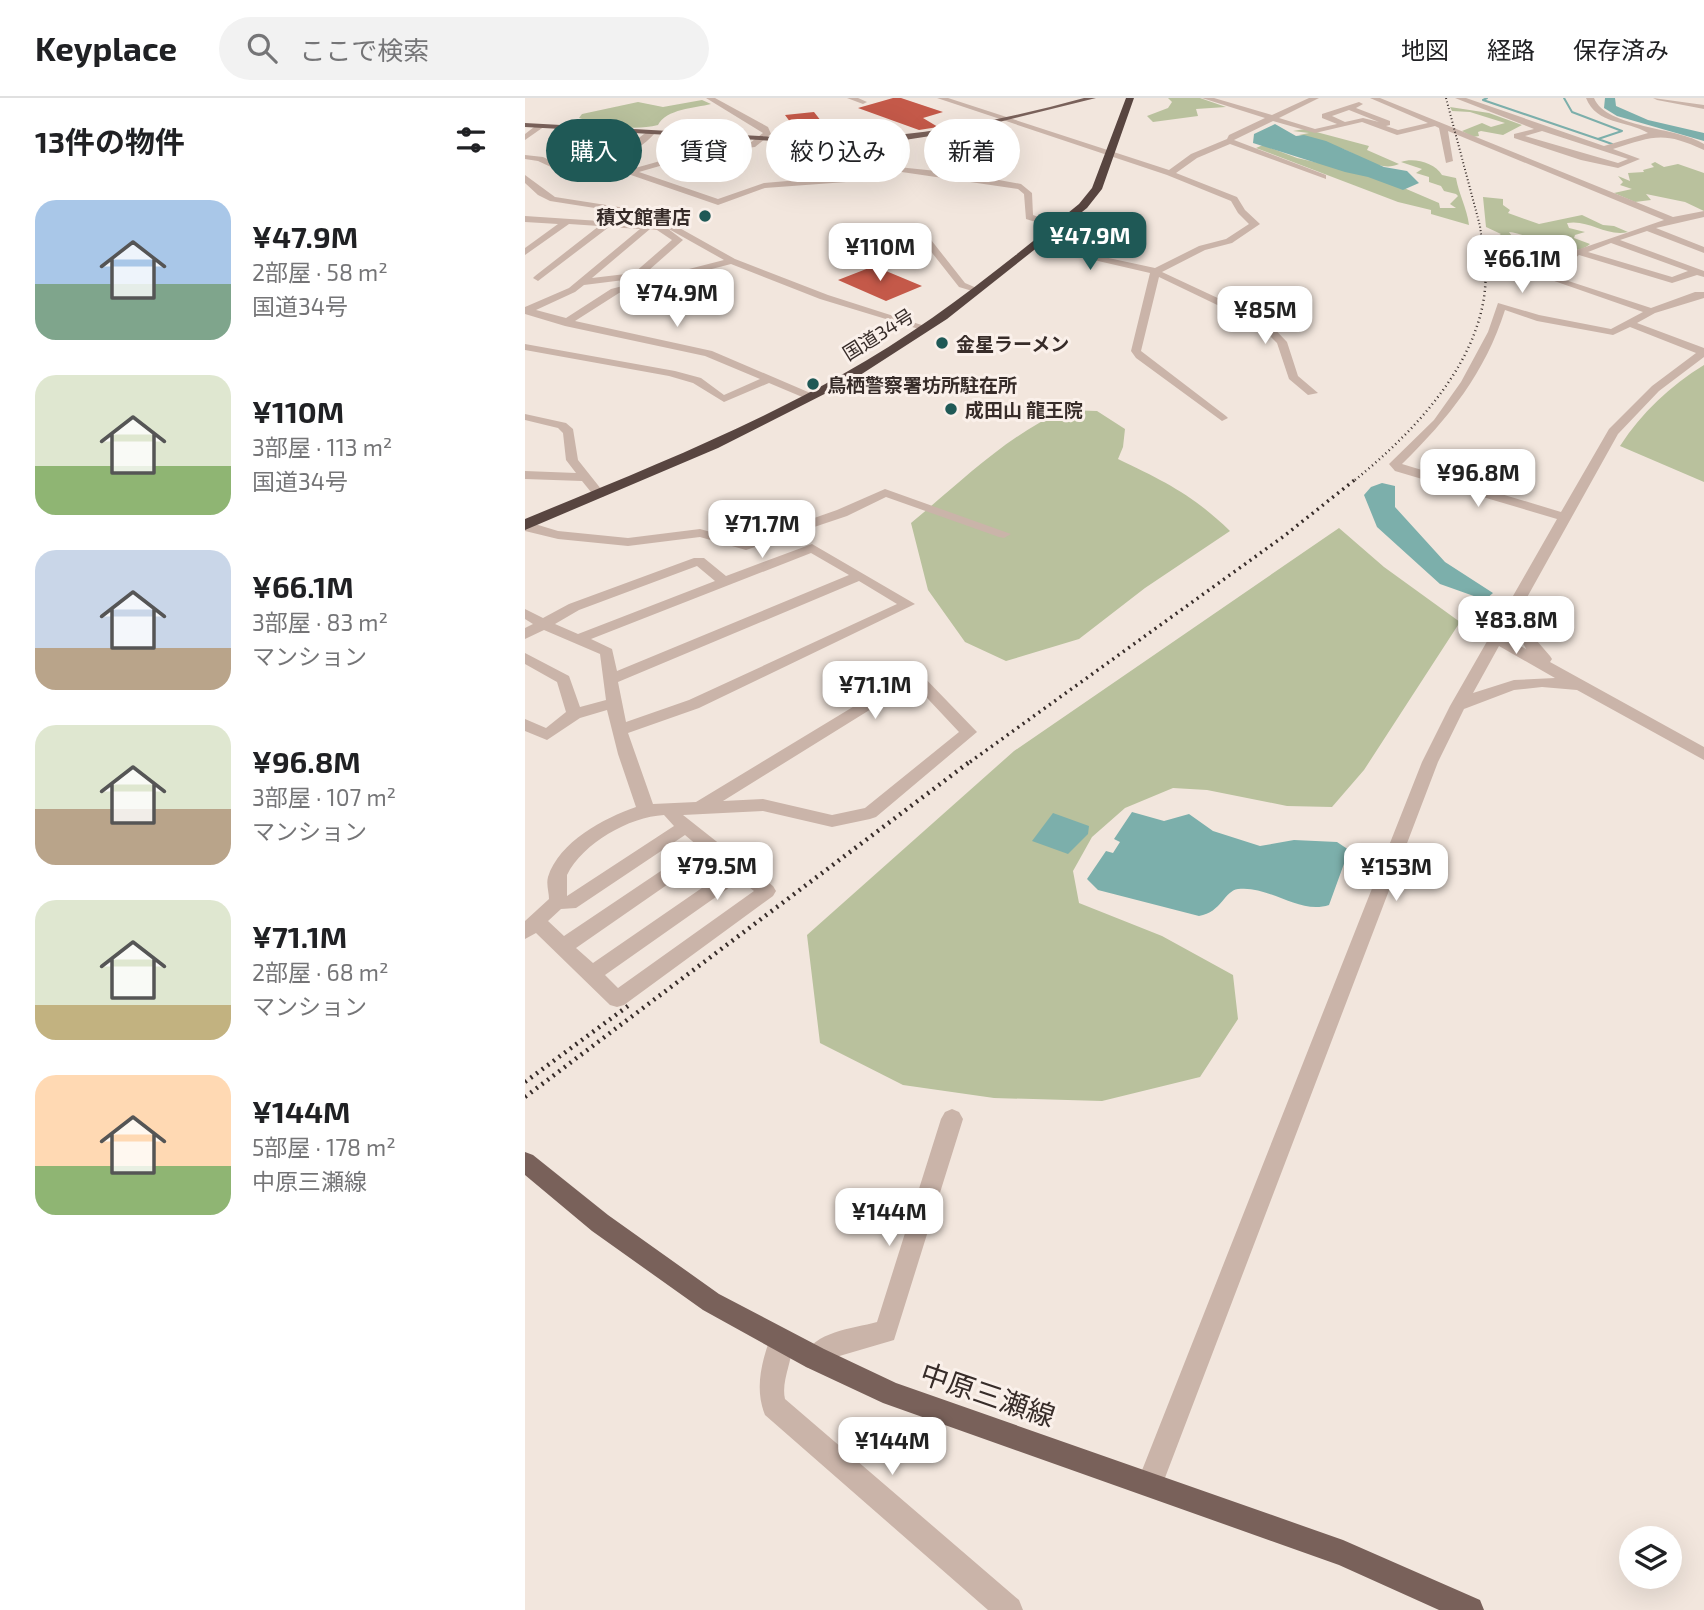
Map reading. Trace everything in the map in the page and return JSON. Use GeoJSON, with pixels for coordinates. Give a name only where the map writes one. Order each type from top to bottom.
{"type":"FeatureCollection","features":[{"type":"Feature","properties":{"kind":"highway","name":"国道34号"},"geometry":{"type":"LineString","coordinates":[[525,525],[729,438],[811,397],[892,351],[926,328],[1083,206],[1097,189],[1131,98]]}},
{"type":"Feature","properties":{"kind":"main road"},"geometry":{"type":"LineString","coordinates":[[1015,119],[1092,98]]}},
{"type":"Feature","properties":{"kind":"main road"},"geometry":{"type":"LineString","coordinates":[[525,125],[830,142],[924,136]]}},
{"type":"Feature","properties":{"kind":"main road","name":"中原三瀬線"},"geometry":{"type":"LineString","coordinates":[[525,1162],[600,1223],[700,1294],[781,1342],[892,1394],[1343,1553],[1470,1610]]}},
{"type":"Feature","properties":{"kind":"street"},"geometry":{"type":"LineString","coordinates":[[711,98],[765,129],[767,134],[752,145],[707,150],[631,172],[718,202],[764,186],[846,179],[888,168],[917,171],[1016,185],[1028,193],[1029,216],[1036,221],[1058,226]]}},
{"type":"Feature","properties":{"kind":"street"},"geometry":{"type":"LineString","coordinates":[[941,98],[1008,119]]}},
{"type":"Feature","properties":{"kind":"street"},"geometry":{"type":"LineString","coordinates":[[1206,98],[1315,131],[1363,120],[1376,123]]}},
{"type":"Feature","properties":{"kind":"street"},"geometry":{"type":"LineString","coordinates":[[1170,173],[1194,156],[1315,98]]}},
{"type":"Feature","properties":{"kind":"street"},"geometry":{"type":"LineString","coordinates":[[1344,124],[1325,116],[1375,98],[1672,220]]}},
{"type":"Feature","properties":{"kind":"street"},"geometry":{"type":"LineString","coordinates":[[1459,98],[1542,130],[1636,159],[1618,166],[1517,136],[1542,130]]}},
{"type":"Feature","properties":{"kind":"street"},"geometry":{"type":"LineString","coordinates":[[1590,98],[1594,108],[1603,115],[1643,126],[1655,133],[1693,140],[1704,148]]}},
{"type":"Feature","properties":{"kind":"street"},"geometry":{"type":"LineString","coordinates":[[1657,98],[1704,107]]}},
{"type":"Feature","properties":{"kind":"street"},"geometry":{"type":"LineString","coordinates":[[1364,102],[1423,127]]}},
{"type":"Feature","properties":{"kind":"street"},"geometry":{"type":"LineString","coordinates":[[1349,107],[1397,133],[1440,125]]}},
{"type":"Feature","properties":{"kind":"street"},"geometry":{"type":"LineString","coordinates":[[1352,131],[1376,123],[1390,113]]}},
{"type":"Feature","properties":{"kind":"street"},"geometry":{"type":"LineString","coordinates":[[1020,123],[1170,173],[1234,199],[1241,211],[1255,224],[1229,241],[1202,248],[1155,272],[1139,338],[1137,354],[1222,418]]}},
{"type":"Feature","properties":{"kind":"street"},"geometry":{"type":"LineString","coordinates":[[1440,125],[1450,161]]}},
{"type":"Feature","properties":{"kind":"street"},"geometry":{"type":"LineString","coordinates":[[525,138],[541,126]]}},
{"type":"Feature","properties":{"kind":"street"},"geometry":{"type":"LineString","coordinates":[[642,142],[650,132]]}},
{"type":"Feature","properties":{"kind":"street"},"geometry":{"type":"LineString","coordinates":[[1546,168],[1655,133]]}},
{"type":"Feature","properties":{"kind":"street"},"geometry":{"type":"LineString","coordinates":[[1230,141],[1323,177]]}},
{"type":"Feature","properties":{"kind":"street"},"geometry":{"type":"LineString","coordinates":[[525,157],[546,162]]}},
{"type":"Feature","properties":{"kind":"street"},"geometry":{"type":"LineString","coordinates":[[525,178],[541,193],[553,199],[638,212],[657,218],[732,261],[824,297],[926,328]]}},
{"type":"Feature","properties":{"kind":"street"},"geometry":{"type":"LineString","coordinates":[[1651,311],[1545,276],[1560,268],[1571,255],[1578,252],[1672,220],[1704,214]]}},
{"type":"Feature","properties":{"kind":"street"},"geometry":{"type":"LineString","coordinates":[[525,219],[659,227],[678,240],[637,276],[582,282]]}},
{"type":"Feature","properties":{"kind":"street"},"geometry":{"type":"LineString","coordinates":[[525,252],[566,222]]}},
{"type":"Feature","properties":{"kind":"street"},"geometry":{"type":"LineString","coordinates":[[538,278],[606,225]]}},
{"type":"Feature","properties":{"kind":"street"},"geometry":{"type":"LineString","coordinates":[[525,311],[572,290],[647,227]]}},
{"type":"Feature","properties":{"kind":"street"},"geometry":{"type":"LineString","coordinates":[[1647,228],[1704,250]]}},
{"type":"Feature","properties":{"kind":"street"},"geometry":{"type":"LineString","coordinates":[[921,233],[962,285],[975,291]]}},
{"type":"Feature","properties":{"kind":"street"},"geometry":{"type":"LineString","coordinates":[[1611,240],[1700,273]]}},
{"type":"Feature","properties":{"kind":"street"},"geometry":{"type":"LineString","coordinates":[[1034,245],[1155,272],[1263,323],[1282,342],[1293,377],[1312,393]]}},
{"type":"Feature","properties":{"kind":"street"},"geometry":{"type":"LineString","coordinates":[[1578,252],[1672,281],[1700,273]]}},
{"type":"Feature","properties":{"kind":"street"},"geometry":{"type":"LineString","coordinates":[[565,323],[615,291],[732,261]]}},
{"type":"Feature","properties":{"kind":"street"},"geometry":{"type":"LineString","coordinates":[[525,273],[550,282]]}},
{"type":"Feature","properties":{"kind":"street"},"geometry":{"type":"LineString","coordinates":[[561,286],[572,290]]}},
{"type":"Feature","properties":{"kind":"street"},"geometry":{"type":"LineString","coordinates":[[1566,518],[1399,468],[1395,464],[1438,422],[1466,382],[1493,332],[1502,305],[1537,318],[1613,332],[1651,311],[1683,302],[1699,294],[1704,295]]}},
{"type":"Feature","properties":{"kind":"street"},"geometry":{"type":"LineString","coordinates":[[525,311],[641,343],[708,353],[811,397]]}},
{"type":"Feature","properties":{"kind":"street"},"geometry":{"type":"LineString","coordinates":[[1629,323],[1704,352]]}},
{"type":"Feature","properties":{"kind":"street"},"geometry":{"type":"LineString","coordinates":[[525,348],[566,357],[622,358],[692,379],[724,399],[771,378]]}},
{"type":"Feature","properties":{"kind":"street"},"geometry":{"type":"LineString","coordinates":[[1150,1483],[1430,762],[1458,706],[1519,603],[1613,432],[1646,395],[1675,370],[1704,352]]}},
{"type":"Feature","properties":{"kind":"street"},"geometry":{"type":"LineString","coordinates":[[525,417],[562,425],[569,432],[572,460],[599,494]]}},
{"type":"Feature","properties":{"kind":"street"},"geometry":{"type":"LineString","coordinates":[[525,475],[586,477]]}},
{"type":"Feature","properties":{"kind":"street"},"geometry":{"type":"LineString","coordinates":[[525,525],[530,529],[558,535],[628,542],[700,533],[746,546],[842,513],[885,493],[1004,534]]}},
{"type":"Feature","properties":{"kind":"street"},"geometry":{"type":"LineString","coordinates":[[580,638],[812,548],[908,604],[694,704],[620,730]]}},
{"type":"Feature","properties":{"kind":"street"},"geometry":{"type":"LineString","coordinates":[[525,634],[575,607],[699,561],[726,583]]}},
{"type":"Feature","properties":{"kind":"street"},"geometry":{"type":"LineString","coordinates":[[609,680],[860,576]]}},
{"type":"Feature","properties":{"kind":"street"},"geometry":{"type":"LineString","coordinates":[[1519,603],[1517,618],[1523,635],[1536,652],[1572,680]]}},
{"type":"Feature","properties":{"kind":"street"},"geometry":{"type":"LineString","coordinates":[[525,613],[543,625],[580,638],[607,652],[609,680],[620,730],[627,756],[645,800],[645,810]]}},
{"type":"Feature","properties":{"kind":"street"},"geometry":{"type":"LineString","coordinates":[[1497,639],[1704,754]]}},
{"type":"Feature","properties":{"kind":"street"},"geometry":{"type":"LineString","coordinates":[[525,658],[564,679],[574,714]]}},
{"type":"Feature","properties":{"kind":"street"},"geometry":{"type":"LineString","coordinates":[[671,808],[672,815],[767,891],[617,999],[563,947],[531,927],[557,902],[558,873],[578,848],[645,810],[671,808],[763,805],[832,821],[870,813],[969,732],[914,675],[701,807]]}},
{"type":"Feature","properties":{"kind":"street"},"geometry":{"type":"LineString","coordinates":[[1458,706],[1504,685],[1561,683],[1590,691]]}},
{"type":"Feature","properties":{"kind":"street"},"geometry":{"type":"LineString","coordinates":[[525,724],[547,735],[574,714],[614,703]]}},
{"type":"Feature","properties":{"kind":"street"},"geometry":{"type":"LineString","coordinates":[[557,902],[570,903],[686,826]]}},
{"type":"Feature","properties":{"kind":"street"},"geometry":{"type":"LineString","coordinates":[[563,947],[711,846]]}},
{"type":"Feature","properties":{"kind":"street"},"geometry":{"type":"LineString","coordinates":[[592,974],[741,870]]}},
{"type":"Feature","properties":{"kind":"street"},"geometry":{"type":"LineString","coordinates":[[815,1358],[830,1346],[886,1332],[952,1119]]}},
{"type":"Feature","properties":{"kind":"street"},"geometry":{"type":"LineString","coordinates":[[781,1342],[770,1387],[774,1406],[998,1607]]}},
{"type":"Feature","properties":{"kind":"green space"},"geometry":{"type":"Polygon","coordinates":[[[1168,98],[1200,98],[1226,107],[1196,109],[1198,116],[1153,122],[1147,116],[1168,108],[1172,102],[1168,98]]]}},
{"type":"Feature","properties":{"kind":"green space"},"geometry":{"type":"Polygon","coordinates":[[[702,100],[711,104],[674,112],[663,119],[656,119],[656,125],[649,127],[642,128],[642,119],[579,118],[582,114],[638,102],[663,107],[702,100]]]}},
{"type":"Feature","properties":{"kind":"green space"},"geometry":{"type":"Polygon","coordinates":[[[1450,107],[1489,113],[1522,125],[1503,135],[1481,131],[1478,132],[1479,136],[1473,137],[1462,131],[1482,123],[1491,127],[1505,123],[1470,112],[1452,111],[1450,107]]]}},
{"type":"Feature","properties":{"kind":"green space"},"geometry":{"type":"Polygon","coordinates":[[[1305,129],[1369,146],[1367,150],[1399,164],[1377,165],[1343,149],[1299,135],[1309,133],[1293,131],[1305,129]]]}},
{"type":"Feature","properties":{"kind":"green space"},"geometry":{"type":"Polygon","coordinates":[[[1263,145],[1297,158],[1349,170],[1404,188],[1439,203],[1440,208],[1456,208],[1450,204],[1458,196],[1456,194],[1444,191],[1441,186],[1429,182],[1429,177],[1416,173],[1422,169],[1401,162],[1424,162],[1442,175],[1456,178],[1469,225],[1431,214],[1431,210],[1398,202],[1256,148],[1263,145]]]}},
{"type":"Feature","properties":{"kind":"green space"},"geometry":{"type":"Polygon","coordinates":[[[1655,162],[1664,167],[1678,164],[1704,173],[1704,211],[1685,202],[1646,194],[1651,200],[1635,202],[1614,193],[1632,189],[1620,185],[1623,182],[1618,176],[1630,181],[1628,173],[1644,172],[1643,170],[1654,167],[1651,164],[1655,162]]]}},
{"type":"Feature","properties":{"kind":"green space"},"geometry":{"type":"Polygon","coordinates":[[[1483,197],[1503,199],[1503,205],[1510,210],[1508,213],[1539,224],[1582,215],[1603,225],[1628,232],[1612,232],[1583,223],[1567,223],[1569,228],[1585,232],[1575,235],[1574,238],[1590,244],[1582,249],[1572,250],[1509,232],[1512,236],[1532,241],[1534,243],[1526,250],[1536,253],[1532,259],[1513,264],[1491,256],[1489,242],[1500,239],[1498,236],[1501,234],[1486,227],[1483,197]]]}},
{"type":"Feature","properties":{"kind":"green space"},"geometry":{"type":"Polygon","coordinates":[[[1704,365],[1704,482],[1620,446],[1658,401],[1704,365]]]}},
{"type":"Feature","properties":{"kind":"green space"},"geometry":{"type":"Polygon","coordinates":[[[1065,410],[1097,411],[1125,429],[1123,447],[1118,459],[1177,490],[1230,531],[1145,588],[1079,639],[1006,661],[965,642],[928,590],[911,523],[1004,446],[1065,410]]]}},
{"type":"Feature","properties":{"kind":"green space"},"geometry":{"type":"Polygon","coordinates":[[[1339,528],[1384,567],[1460,622],[1364,770],[1332,807],[1287,806],[1207,790],[1173,788],[1125,808],[1092,837],[1073,871],[1079,903],[1162,936],[1233,975],[1238,1019],[1200,1077],[1102,1101],[994,1098],[903,1085],[820,1043],[807,935],[1014,751],[1339,528]]]}},
{"type":"Feature","properties":{"kind":"water"},"geometry":{"type":"Polygon","coordinates":[[[1275,124],[1296,136],[1304,135],[1326,141],[1384,167],[1407,171],[1419,183],[1403,190],[1253,143],[1254,134],[1275,124]]]}},
{"type":"Feature","properties":{"kind":"water"},"geometry":{"type":"Polygon","coordinates":[[[1382,483],[1395,486],[1395,507],[1445,562],[1493,593],[1485,600],[1440,584],[1377,527],[1364,495],[1371,487],[1382,483]]]}},
{"type":"Feature","properties":{"kind":"water"},"geometry":{"type":"Polygon","coordinates":[[[1132,812],[1164,821],[1189,814],[1213,831],[1260,846],[1294,840],[1337,842],[1349,850],[1329,905],[1306,906],[1261,891],[1238,889],[1213,910],[1199,916],[1098,890],[1087,879],[1106,851],[1113,853],[1120,842],[1114,839],[1132,812]]]}},
{"type":"Feature","properties":{"kind":"water"},"geometry":{"type":"Polygon","coordinates":[[[1053,813],[1089,826],[1088,834],[1068,854],[1032,841],[1053,813]]]}},
{"type":"Feature","properties":{"kind":"building"},"geometry":{"type":"Polygon","coordinates":[[[901,98],[943,112],[923,118],[924,129],[919,130],[910,127],[910,119],[888,119],[858,108],[901,98]]]}},
{"type":"Feature","properties":{"kind":"building"},"geometry":{"type":"Polygon","coordinates":[[[814,112],[820,119],[788,119],[785,115],[814,112]]]}},
{"type":"Feature","properties":{"kind":"building"},"geometry":{"type":"Polygon","coordinates":[[[874,266],[922,286],[886,301],[838,280],[874,266]]]}},
{"type":"Feature","properties":{"kind":"waterway"},"geometry":{"type":"LineString","coordinates":[[1487,98],[1483,100],[1598,139]]}},
{"type":"Feature","properties":{"kind":"waterway"},"geometry":{"type":"LineString","coordinates":[[1564,98],[1572,112],[1622,131],[1598,139]]}},
{"type":"Feature","properties":{"kind":"waterway"},"geometry":{"type":"LineString","coordinates":[[1610,98],[1610,108],[1621,114],[1704,137]]}},
{"type":"Feature","properties":{"kind":"waterway"},"geometry":{"type":"LineString","coordinates":[[1598,139],[1612,144]]}},
{"type":"Feature","properties":{"kind":"railway"},"geometry":{"type":"LineString","coordinates":[[1446,98],[1480,226],[1485,264]]}},
{"type":"Feature","properties":{"kind":"railway"},"geometry":{"type":"LineString","coordinates":[[1355,480],[1403,437],[1447,385],[1477,326],[1484,295],[1485,264]]}},
{"type":"Feature","properties":{"kind":"railway"},"geometry":{"type":"LineString","coordinates":[[970,762],[1284,536],[1357,478]]}},
{"type":"Feature","properties":{"kind":"railway"},"geometry":{"type":"LineString","coordinates":[[525,1097],[972,760]]}},
{"type":"Feature","properties":{"kind":"railway"},"geometry":{"type":"LineString","coordinates":[[525,1082],[632,1003]]}},
{"type":"Feature","properties":{"kind":"place","name":"積文館書店"},"geometry":{"type":"Point","coordinates":[705,216]}},
{"type":"Feature","properties":{"kind":"place","name":"金星ラーメン"},"geometry":{"type":"Point","coordinates":[942,343]}},
{"type":"Feature","properties":{"kind":"place","name":"鳥栖警察署坊所駐在所"},"geometry":{"type":"Point","coordinates":[813,384]}},
{"type":"Feature","properties":{"kind":"place","name":"成田山 龍王院"},"geometry":{"type":"Point","coordinates":[951,409]}}]}
